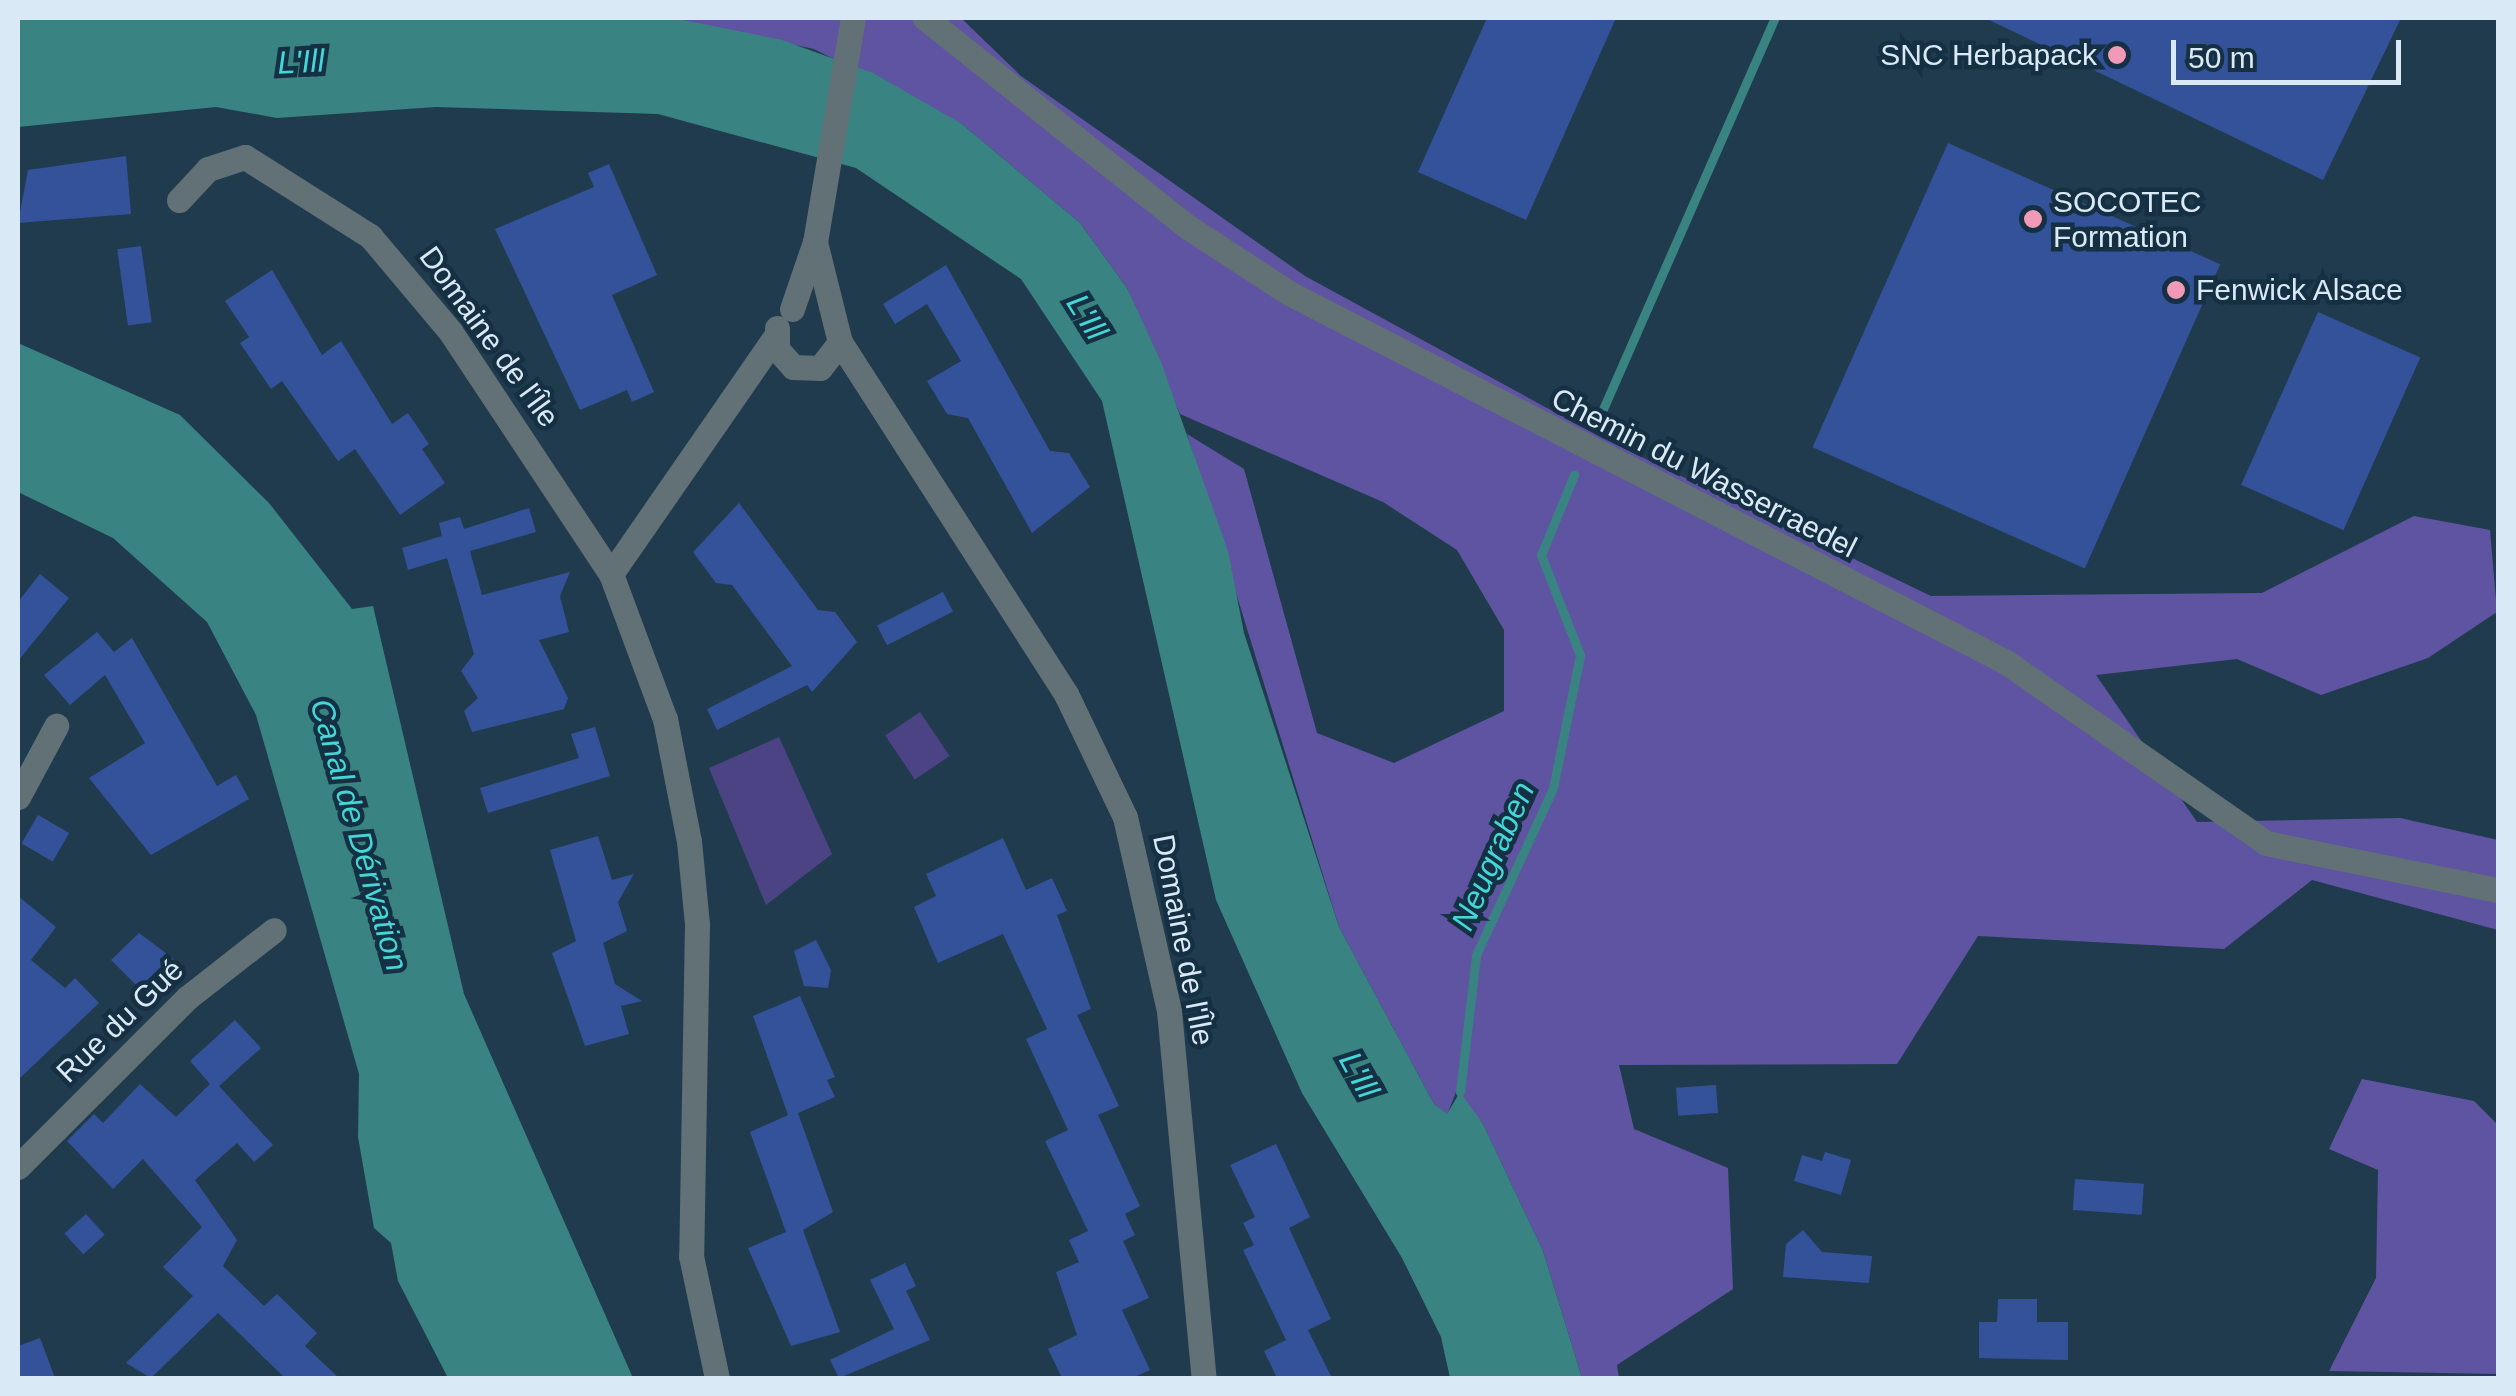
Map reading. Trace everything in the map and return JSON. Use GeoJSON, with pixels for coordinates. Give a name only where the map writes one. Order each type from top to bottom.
{"type":"FeatureCollection","features":[{"type":"Feature","properties":{"kind":"street","name":"Chemin du Wasserraedel"},"geometry":{"type":"LineString","coordinates":[[925,18],[1188,227],[1289,293],[2006,662],[2266,843],[2498,890]]}},
{"type":"Feature","properties":{"kind":"street","name":"Domaine de l'Île"},"geometry":{"type":"LineString","coordinates":[[792,310],[815,242],[850,30]]}},
{"type":"Feature","properties":{"kind":"street","name":"Domaine de l'Île"},"geometry":{"type":"LineString","coordinates":[[179,200],[208,168],[245,157],[370,236],[450,331],[611,574],[666,720],[691,856],[691,1256],[717,1378]]}},
{"type":"Feature","properties":{"kind":"street","name":"Domaine de l'Île"},"geometry":{"type":"LineString","coordinates":[[815,242],[830,315],[840,342],[875,404],[1066,694],[1125,817],[1169,1011],[1204,1378]]}},
{"type":"Feature","properties":{"kind":"street"},"geometry":{"type":"LineString","coordinates":[[611,574],[792,310],[830,315]]}},
{"type":"Feature","properties":{"kind":"street"},"geometry":{"type":"LineString","coordinates":[[776,336],[793,367]]}},
{"type":"Feature","properties":{"kind":"street"},"geometry":{"type":"LineString","coordinates":[[732,398],[793,367],[820,368],[840,342]]}},
{"type":"Feature","properties":{"kind":"street","name":"Domaine de l'Île"},"geometry":{"type":"LineString","coordinates":[[820,368],[875,404]]}},
{"type":"Feature","properties":{"kind":"street"},"geometry":{"type":"LineString","coordinates":[[18,797],[56,726]]}},
{"type":"Feature","properties":{"kind":"street","name":"Rue du Gué"},"geometry":{"type":"LineString","coordinates":[[18,1167],[188,998],[274,930]]}},
{"type":"Feature","properties":{"kind":"shaded area"},"geometry":{"type":"Polygon","coordinates":[[[673,18],[961,18],[1021,76],[1305,276],[1602,438],[1931,596],[2262,593],[2414,516],[2490,530],[2497,612],[2428,658],[2321,695],[2237,659],[2096,675],[2197,822],[2400,818],[2498,840],[2498,930],[2312,880],[2224,949],[1978,936],[1897,1064],[1619,1065],[1634,1129],[1728,1168],[1733,1289],[1617,1365],[1619,1378],[1582,1378],[1543,1251],[1483,1124],[1456,1092],[1447,1115],[1434,1104],[1339,927],[1187,434],[1244,469],[1317,733],[1394,763],[1504,711],[1504,630],[1457,550],[1383,502],[1180,414],[1127,288],[1080,223],[962,124],[814,49],[673,18]]]}},
{"type":"Feature","properties":{"kind":"shaded area"},"geometry":{"type":"Polygon","coordinates":[[[920,712],[950,756],[915,779],[885,735],[920,712]]]}},
{"type":"Feature","properties":{"kind":"shaded area"},"geometry":{"type":"Polygon","coordinates":[[[779,737],[832,854],[766,905],[709,768],[779,737]]]}},
{"type":"Feature","properties":{"kind":"shaded area"},"geometry":{"type":"Polygon","coordinates":[[[2362,1079],[2474,1101],[2498,1125],[2498,1374],[2329,1371],[2376,1278],[2378,1170],[2329,1149],[2362,1079]]]}},
{"type":"Feature","properties":{"kind":"water","name":"L'Ill"},"geometry":{"type":"Polygon","coordinates":[[[18,18],[673,18],[782,40],[873,73],[962,124],[1080,223],[1127,288],[1161,362],[1228,551],[1244,633],[1339,927],[1434,1104],[1447,1114],[1460,1092],[1483,1124],[1543,1251],[1582,1378],[1450,1378],[1441,1337],[1402,1258],[1302,1093],[1216,900],[1102,401],[1021,279],[856,168],[658,114],[436,107],[277,118],[216,107],[18,127],[18,18]]]}},
{"type":"Feature","properties":{"kind":"water","name":"Canal de Dérivation"},"geometry":{"type":"Polygon","coordinates":[[[18,343],[180,415],[269,503],[352,609],[373,606],[464,994],[633,1378],[448,1378],[398,1281],[391,1243],[374,1228],[358,1137],[359,1074],[256,715],[207,622],[113,538],[18,492],[18,343]]]}},
{"type":"Feature","properties":{"kind":"building"},"geometry":{"type":"Polygon","coordinates":[[[1487,18],[1616,18],[1526,220],[1418,172],[1487,18]]]}},
{"type":"Feature","properties":{"kind":"building"},"geometry":{"type":"Polygon","coordinates":[[[1985,18],[2401,18],[2323,180],[1985,18]]]}},
{"type":"Feature","properties":{"kind":"building"},"geometry":{"type":"Polygon","coordinates":[[[1948,143],[2220,264],[2085,568],[1813,447],[1948,143]]]}},
{"type":"Feature","properties":{"kind":"building"},"geometry":{"type":"Polygon","coordinates":[[[126,156],[131,214],[18,223],[28,170],[126,156]]]}},
{"type":"Feature","properties":{"kind":"building"},"geometry":{"type":"Polygon","coordinates":[[[609,164],[657,275],[612,295],[654,392],[632,402],[627,390],[580,410],[495,229],[594,187],[588,173],[609,164]]]}},
{"type":"Feature","properties":{"kind":"building"},"geometry":{"type":"Polygon","coordinates":[[[141,246],[152,322],[128,326],[117,249],[141,246]]]}},
{"type":"Feature","properties":{"kind":"building"},"geometry":{"type":"Polygon","coordinates":[[[946,265],[1050,451],[1069,453],[1090,487],[1032,533],[968,418],[947,414],[927,381],[961,361],[927,304],[895,324],[883,304],[946,265]]]}},
{"type":"Feature","properties":{"kind":"building"},"geometry":{"type":"Polygon","coordinates":[[[272,270],[322,355],[341,341],[392,424],[408,413],[429,444],[422,449],[445,483],[400,515],[355,449],[338,461],[282,381],[271,389],[240,343],[249,337],[225,301],[272,270]]]}},
{"type":"Feature","properties":{"kind":"building"},"geometry":{"type":"Polygon","coordinates":[[[2318,312],[2420,358],[2343,530],[2241,485],[2318,312]]]}},
{"type":"Feature","properties":{"kind":"building"},"geometry":{"type":"Polygon","coordinates":[[[739,503],[818,610],[835,612],[857,642],[812,692],[807,685],[717,730],[707,709],[792,666],[732,585],[716,583],[693,552],[739,503]]]}},
{"type":"Feature","properties":{"kind":"building"},"geometry":{"type":"Polygon","coordinates":[[[529,508],[536,532],[470,551],[482,595],[570,572],[560,596],[569,632],[539,640],[568,698],[564,709],[472,732],[464,711],[478,698],[461,671],[474,654],[447,558],[408,570],[402,548],[442,536],[439,523],[460,517],[464,529],[529,508]]]}},
{"type":"Feature","properties":{"kind":"building"},"geometry":{"type":"Polygon","coordinates":[[[40,574],[69,598],[18,661],[18,602],[40,574]]]}},
{"type":"Feature","properties":{"kind":"building"},"geometry":{"type":"Polygon","coordinates":[[[943,592],[953,612],[887,645],[877,626],[943,592]]]}},
{"type":"Feature","properties":{"kind":"building"},"geometry":{"type":"Polygon","coordinates":[[[97,632],[114,652],[132,638],[217,786],[236,775],[249,799],[151,855],[89,778],[145,743],[105,675],[70,705],[44,675],[97,632]]]}},
{"type":"Feature","properties":{"kind":"building"},"geometry":{"type":"Polygon","coordinates":[[[595,727],[610,776],[488,813],[480,788],[579,758],[571,734],[595,727]]]}},
{"type":"Feature","properties":{"kind":"building"},"geometry":{"type":"Polygon","coordinates":[[[38,815],[69,833],[53,862],[22,844],[38,815]]]}},
{"type":"Feature","properties":{"kind":"building"},"geometry":{"type":"Polygon","coordinates":[[[598,836],[612,880],[634,874],[618,902],[627,931],[603,943],[615,984],[642,1001],[621,1006],[629,1034],[585,1046],[552,953],[576,941],[550,850],[598,836]]]}},
{"type":"Feature","properties":{"kind":"building"},"geometry":{"type":"Polygon","coordinates":[[[1003,838],[1026,890],[1052,878],[1067,911],[1057,915],[1091,1009],[1077,1015],[1119,1106],[1098,1115],[1140,1206],[1125,1214],[1135,1235],[1123,1241],[1149,1298],[1122,1310],[1150,1370],[1132,1378],[1062,1378],[1048,1349],[1077,1335],[1056,1272],[1079,1262],[1069,1240],[1088,1231],[1045,1141],[1068,1130],[1026,1039],[1047,1029],[1003,934],[938,963],[914,907],[936,896],[926,874],[1003,838]]]}},
{"type":"Feature","properties":{"kind":"building"},"geometry":{"type":"Polygon","coordinates":[[[18,896],[56,927],[31,960],[65,988],[75,978],[99,1003],[18,1080],[18,896]]]}},
{"type":"Feature","properties":{"kind":"building"},"geometry":{"type":"Polygon","coordinates":[[[139,933],[183,966],[151,1000],[111,960],[139,933]]]}},
{"type":"Feature","properties":{"kind":"building"},"geometry":{"type":"Polygon","coordinates":[[[816,940],[831,970],[828,988],[804,986],[794,951],[816,940]]]}},
{"type":"Feature","properties":{"kind":"building"},"geometry":{"type":"Polygon","coordinates":[[[800,996],[835,1077],[827,1080],[835,1097],[798,1113],[833,1212],[803,1230],[840,1332],[791,1346],[748,1248],[786,1232],[750,1132],[788,1115],[753,1016],[800,996]]]}},
{"type":"Feature","properties":{"kind":"building"},"geometry":{"type":"Polygon","coordinates":[[[235,1020],[261,1048],[219,1086],[273,1145],[254,1162],[237,1143],[195,1180],[237,1240],[223,1266],[264,1306],[277,1294],[317,1333],[305,1346],[339,1378],[285,1378],[218,1313],[151,1378],[126,1363],[193,1296],[163,1267],[202,1227],[143,1159],[113,1189],[67,1141],[94,1114],[103,1123],[140,1084],[176,1117],[210,1084],[190,1061],[235,1020]]]}},
{"type":"Feature","properties":{"kind":"building"},"geometry":{"type":"Polygon","coordinates":[[[1716,1085],[1718,1113],[1678,1116],[1676,1088],[1716,1085]]]}},
{"type":"Feature","properties":{"kind":"building"},"geometry":{"type":"Polygon","coordinates":[[[1276,1144],[1310,1217],[1289,1228],[1331,1319],[1308,1330],[1332,1378],[1277,1378],[1264,1351],[1286,1340],[1243,1250],[1254,1245],[1243,1223],[1255,1217],[1230,1165],[1276,1144]]]}},
{"type":"Feature","properties":{"kind":"building"},"geometry":{"type":"Polygon","coordinates":[[[1825,1152],[1851,1160],[1841,1195],[1794,1181],[1802,1155],[1822,1161],[1825,1152]]]}},
{"type":"Feature","properties":{"kind":"building"},"geometry":{"type":"Polygon","coordinates":[[[2075,1179],[2144,1184],[2142,1215],[2073,1210],[2075,1179]]]}},
{"type":"Feature","properties":{"kind":"building"},"geometry":{"type":"Polygon","coordinates":[[[86,1214],[105,1235],[83,1254],[64,1233],[86,1214]]]}},
{"type":"Feature","properties":{"kind":"building"},"geometry":{"type":"Polygon","coordinates":[[[1803,1230],[1822,1252],[1872,1256],[1869,1283],[1783,1277],[1786,1244],[1803,1230]]]}},
{"type":"Feature","properties":{"kind":"building"},"geometry":{"type":"Polygon","coordinates":[[[905,1263],[916,1286],[906,1291],[930,1340],[839,1378],[830,1360],[894,1329],[870,1280],[905,1263]]]}},
{"type":"Feature","properties":{"kind":"building"},"geometry":{"type":"Polygon","coordinates":[[[1998,1299],[2037,1299],[2037,1322],[2068,1322],[2068,1360],[1979,1358],[1979,1322],[1997,1322],[1998,1299]]]}},
{"type":"Feature","properties":{"kind":"building"},"geometry":{"type":"Polygon","coordinates":[[[40,1338],[55,1378],[18,1378],[18,1346],[40,1338]]]}},
{"type":"Feature","properties":{"kind":"waterway","name":"Neugraben"},"geometry":{"type":"LineString","coordinates":[[1596,425],[1775,18]]}},
{"type":"Feature","properties":{"kind":"waterway","name":"Neugraben"},"geometry":{"type":"LineString","coordinates":[[1460,1092],[1476,955],[1553,788],[1580,655],[1541,555],[1574,475]]}},
{"type":"Feature","properties":{"kind":"place","name":"SNC Herbapack"},"geometry":{"type":"Point","coordinates":[2117,55]}},
{"type":"Feature","properties":{"kind":"place","name":"SOCOTEC Formation"},"geometry":{"type":"Point","coordinates":[2033,219]}},
{"type":"Feature","properties":{"kind":"place","name":"Fenwick Alsace"},"geometry":{"type":"Point","coordinates":[2176,290]}}]}
